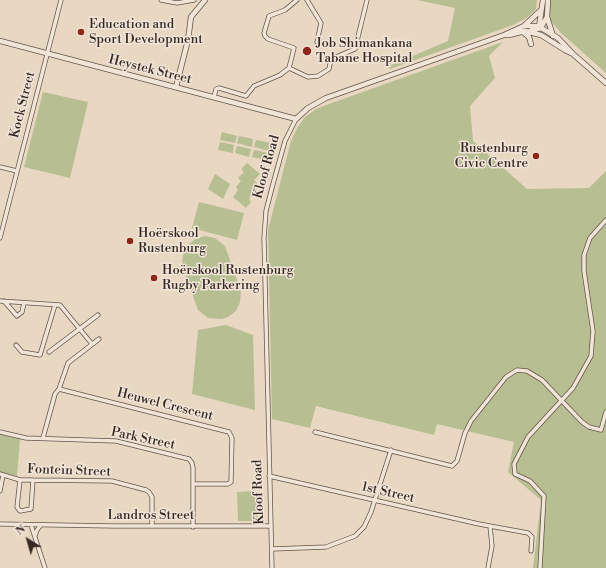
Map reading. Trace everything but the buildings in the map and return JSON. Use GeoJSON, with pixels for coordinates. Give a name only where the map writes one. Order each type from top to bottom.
{"type":"FeatureCollection","features":[{"type":"Feature","properties":{"kind":"street","name":"Kock Street"},"geometry":{"type":"LineString","coordinates":[[0,238],[61,0]]}},
{"type":"Feature","properties":{"kind":"street"},"geometry":{"type":"LineString","coordinates":[[160,0],[177,3],[194,0]]}},
{"type":"Feature","properties":{"kind":"street"},"geometry":{"type":"LineString","coordinates":[[214,97],[216,90],[219,88],[246,96],[254,86],[280,75],[289,68],[294,48],[268,39],[264,35],[269,16],[285,10],[297,0]]}},
{"type":"Feature","properties":{"kind":"street"},"geometry":{"type":"LineString","coordinates":[[307,0],[321,23],[317,42]]}},
{"type":"Feature","properties":{"kind":"street"},"geometry":{"type":"LineString","coordinates":[[289,68],[311,77],[318,76],[329,69],[331,59],[355,49],[367,0]]}},
{"type":"Feature","properties":{"kind":"street"},"geometry":{"type":"LineString","coordinates":[[541,35],[539,27],[543,0]]}},
{"type":"Feature","properties":{"kind":"street"},"geometry":{"type":"LineString","coordinates":[[548,0],[547,17],[553,36]]}},
{"type":"Feature","properties":{"kind":"street"},"geometry":{"type":"LineString","coordinates":[[176,87],[188,40],[191,17],[204,2]]}},
{"type":"Feature","properties":{"kind":"street"},"geometry":{"type":"LineString","coordinates":[[504,35],[524,26],[541,10]]}},
{"type":"Feature","properties":{"kind":"street"},"geometry":{"type":"LineString","coordinates":[[530,32],[539,27],[547,17]]}},
{"type":"Feature","properties":{"kind":"street"},"geometry":{"type":"LineString","coordinates":[[524,26],[539,27],[553,36],[573,54]]}},
{"type":"Feature","properties":{"kind":"street"},"geometry":{"type":"LineString","coordinates":[[523,32],[529,37],[531,44]]}},
{"type":"Feature","properties":{"kind":"street","name":"Kloof Road"},"geometry":{"type":"LineString","coordinates":[[272,568],[264,224],[280,157],[289,130],[296,119],[308,108],[326,98],[504,35],[523,32],[541,35],[573,54],[606,83]]}},
{"type":"Feature","properties":{"kind":"street","name":"Heystek Street"},"geometry":{"type":"LineString","coordinates":[[0,41],[46,55],[176,87],[296,119]]}},
{"type":"Feature","properties":{"kind":"street"},"geometry":{"type":"LineString","coordinates":[[0,167],[17,171]]}},
{"type":"Feature","properties":{"kind":"street"},"geometry":{"type":"LineString","coordinates":[[540,568],[544,499],[542,492],[530,481],[515,474],[513,468],[515,460],[534,428],[562,401],[582,375],[591,356],[592,331],[584,271],[584,255],[590,238],[606,220]]}},
{"type":"Feature","properties":{"kind":"street"},"geometry":{"type":"LineString","coordinates":[[2,301],[17,316],[22,312],[24,303]]}},
{"type":"Feature","properties":{"kind":"street"},"geometry":{"type":"LineString","coordinates":[[2,301],[55,305],[62,307],[92,344]]}},
{"type":"Feature","properties":{"kind":"street"},"geometry":{"type":"LineString","coordinates":[[16,345],[22,352],[40,355],[55,305]]}},
{"type":"Feature","properties":{"kind":"street"},"geometry":{"type":"LineString","coordinates":[[49,352],[98,315]]}},
{"type":"Feature","properties":{"kind":"street"},"geometry":{"type":"LineString","coordinates":[[43,438],[54,394],[59,389],[68,363],[99,339]]}},
{"type":"Feature","properties":{"kind":"street"},"geometry":{"type":"LineString","coordinates":[[315,432],[391,450],[449,466],[454,465],[457,462],[465,433],[471,421],[506,377],[517,370],[526,371],[542,380],[585,425],[606,432]]}},
{"type":"Feature","properties":{"kind":"street","name":"Heuwel Crescent"},"geometry":{"type":"LineString","coordinates":[[59,389],[229,432],[232,438],[231,482],[228,484],[194,484]]}},
{"type":"Feature","properties":{"kind":"street"},"geometry":{"type":"LineString","coordinates":[[601,430],[606,412]]}},
{"type":"Feature","properties":{"kind":"street","name":"Park Street"},"geometry":{"type":"LineString","coordinates":[[0,432],[26,438],[116,441],[186,458],[192,463],[194,484],[193,527]]}},
{"type":"Feature","properties":{"kind":"street"},"geometry":{"type":"LineString","coordinates":[[272,550],[326,547],[350,538],[364,527],[376,501],[391,450]]}},
{"type":"Feature","properties":{"kind":"street"},"geometry":{"type":"LineString","coordinates":[[0,491],[1,474]]}},
{"type":"Feature","properties":{"kind":"street","name":"Fontein Street"},"geometry":{"type":"LineString","coordinates":[[1,474],[20,480],[106,481],[147,490],[152,497],[152,526]]}},
{"type":"Feature","properties":{"kind":"street","name":"1st Street"},"geometry":{"type":"LineString","coordinates":[[269,476],[530,534],[532,537],[531,551]]}},
{"type":"Feature","properties":{"kind":"street"},"geometry":{"type":"LineString","coordinates":[[20,480],[17,507],[20,511],[31,509],[33,480]]}},
{"type":"Feature","properties":{"kind":"street","name":"Landros Street"},"geometry":{"type":"LineString","coordinates":[[0,524],[193,527],[271,526]]}},
{"type":"Feature","properties":{"kind":"street"},"geometry":{"type":"LineString","coordinates":[[31,525],[45,568]]}},
{"type":"Feature","properties":{"kind":"street"},"geometry":{"type":"LineString","coordinates":[[35,538],[37,530],[41,525]]}},
{"type":"Feature","properties":{"kind":"street"},"geometry":{"type":"LineString","coordinates":[[488,568],[492,546],[490,526]]}},
{"type":"Feature","properties":{"kind":"green space"},"geometry":{"type":"Polygon","coordinates":[[[417,0],[537,0],[536,9],[528,17],[513,25],[390,69],[387,67],[448,41],[455,8],[417,0]]]}},
{"type":"Feature","properties":{"kind":"green space"},"geometry":{"type":"Polygon","coordinates":[[[550,0],[606,0],[606,73],[561,33],[550,20],[550,0]]]}},
{"type":"Feature","properties":{"kind":"green space"},"geometry":{"type":"Polygon","coordinates":[[[503,42],[489,56],[495,78],[470,106],[473,141],[527,189],[589,188],[606,171],[606,568],[533,568],[541,500],[508,472],[514,442],[437,424],[434,435],[316,406],[310,428],[272,419],[268,230],[291,141],[297,128],[305,117],[316,109],[503,42]]]}},
{"type":"Feature","properties":{"kind":"green space"},"geometry":{"type":"Polygon","coordinates":[[[43,92],[88,102],[70,178],[24,167],[43,92]]]}},
{"type":"Feature","properties":{"kind":"green space"},"geometry":{"type":"Polygon","coordinates":[[[222,132],[237,136],[235,143],[220,140],[222,132]]]}},
{"type":"Feature","properties":{"kind":"green space"},"geometry":{"type":"Polygon","coordinates":[[[239,136],[253,139],[252,147],[237,143],[239,136]]]}},
{"type":"Feature","properties":{"kind":"green space"},"geometry":{"type":"Polygon","coordinates":[[[256,140],[271,143],[269,151],[254,147],[256,140]]]}},
{"type":"Feature","properties":{"kind":"green space"},"geometry":{"type":"Polygon","coordinates":[[[220,142],[234,145],[233,153],[218,150],[220,142]]]}},
{"type":"Feature","properties":{"kind":"green space"},"geometry":{"type":"Polygon","coordinates":[[[237,146],[251,149],[249,157],[235,153],[237,146]]]}},
{"type":"Feature","properties":{"kind":"green space"},"geometry":{"type":"Polygon","coordinates":[[[254,150],[268,153],[267,160],[252,157],[254,150]]]}},
{"type":"Feature","properties":{"kind":"green space"},"geometry":{"type":"Polygon","coordinates":[[[247,163],[260,174],[254,180],[257,183],[251,190],[254,192],[249,199],[251,202],[246,208],[233,197],[238,190],[236,187],[241,181],[238,178],[244,172],[241,169],[247,163]]]}},
{"type":"Feature","properties":{"kind":"green space"},"geometry":{"type":"Polygon","coordinates":[[[215,174],[230,184],[223,199],[208,189],[215,174]]]}},
{"type":"Feature","properties":{"kind":"green space"},"geometry":{"type":"Polygon","coordinates":[[[199,202],[244,213],[237,240],[192,228],[199,202]]]}},
{"type":"Feature","properties":{"kind":"green space"},"geometry":{"type":"Polygon","coordinates":[[[205,236],[215,238],[225,246],[241,291],[240,302],[236,311],[228,317],[222,319],[208,318],[198,310],[182,265],[183,255],[187,246],[195,239],[205,236]]]}},
{"type":"Feature","properties":{"kind":"green space"},"geometry":{"type":"Polygon","coordinates":[[[226,325],[253,335],[255,410],[192,394],[198,330],[226,325]]]}},
{"type":"Feature","properties":{"kind":"green space"},"geometry":{"type":"Polygon","coordinates":[[[0,434],[20,439],[17,476],[0,472],[0,434]]]}},
{"type":"Feature","properties":{"kind":"green space"},"geometry":{"type":"Polygon","coordinates":[[[257,491],[258,521],[238,521],[237,492],[257,491]]]}},
{"type":"Feature","properties":{"kind":"place","name":"Education and Sport Development"},"geometry":{"type":"Point","coordinates":[81,32]}},
{"type":"Feature","properties":{"kind":"place","name":"Job Shimankana Tabane Hospital"},"geometry":{"type":"Point","coordinates":[307,51]}},
{"type":"Feature","properties":{"kind":"place","name":"Rustenburg Civic Centre"},"geometry":{"type":"Point","coordinates":[536,156]}},
{"type":"Feature","properties":{"kind":"place","name":"Hoërskool Rustenburg"},"geometry":{"type":"Point","coordinates":[130,241]}},
{"type":"Feature","properties":{"kind":"place","name":"Hoërskool Rustenburg Rugby Parkering"},"geometry":{"type":"Point","coordinates":[154,278]}}]}
